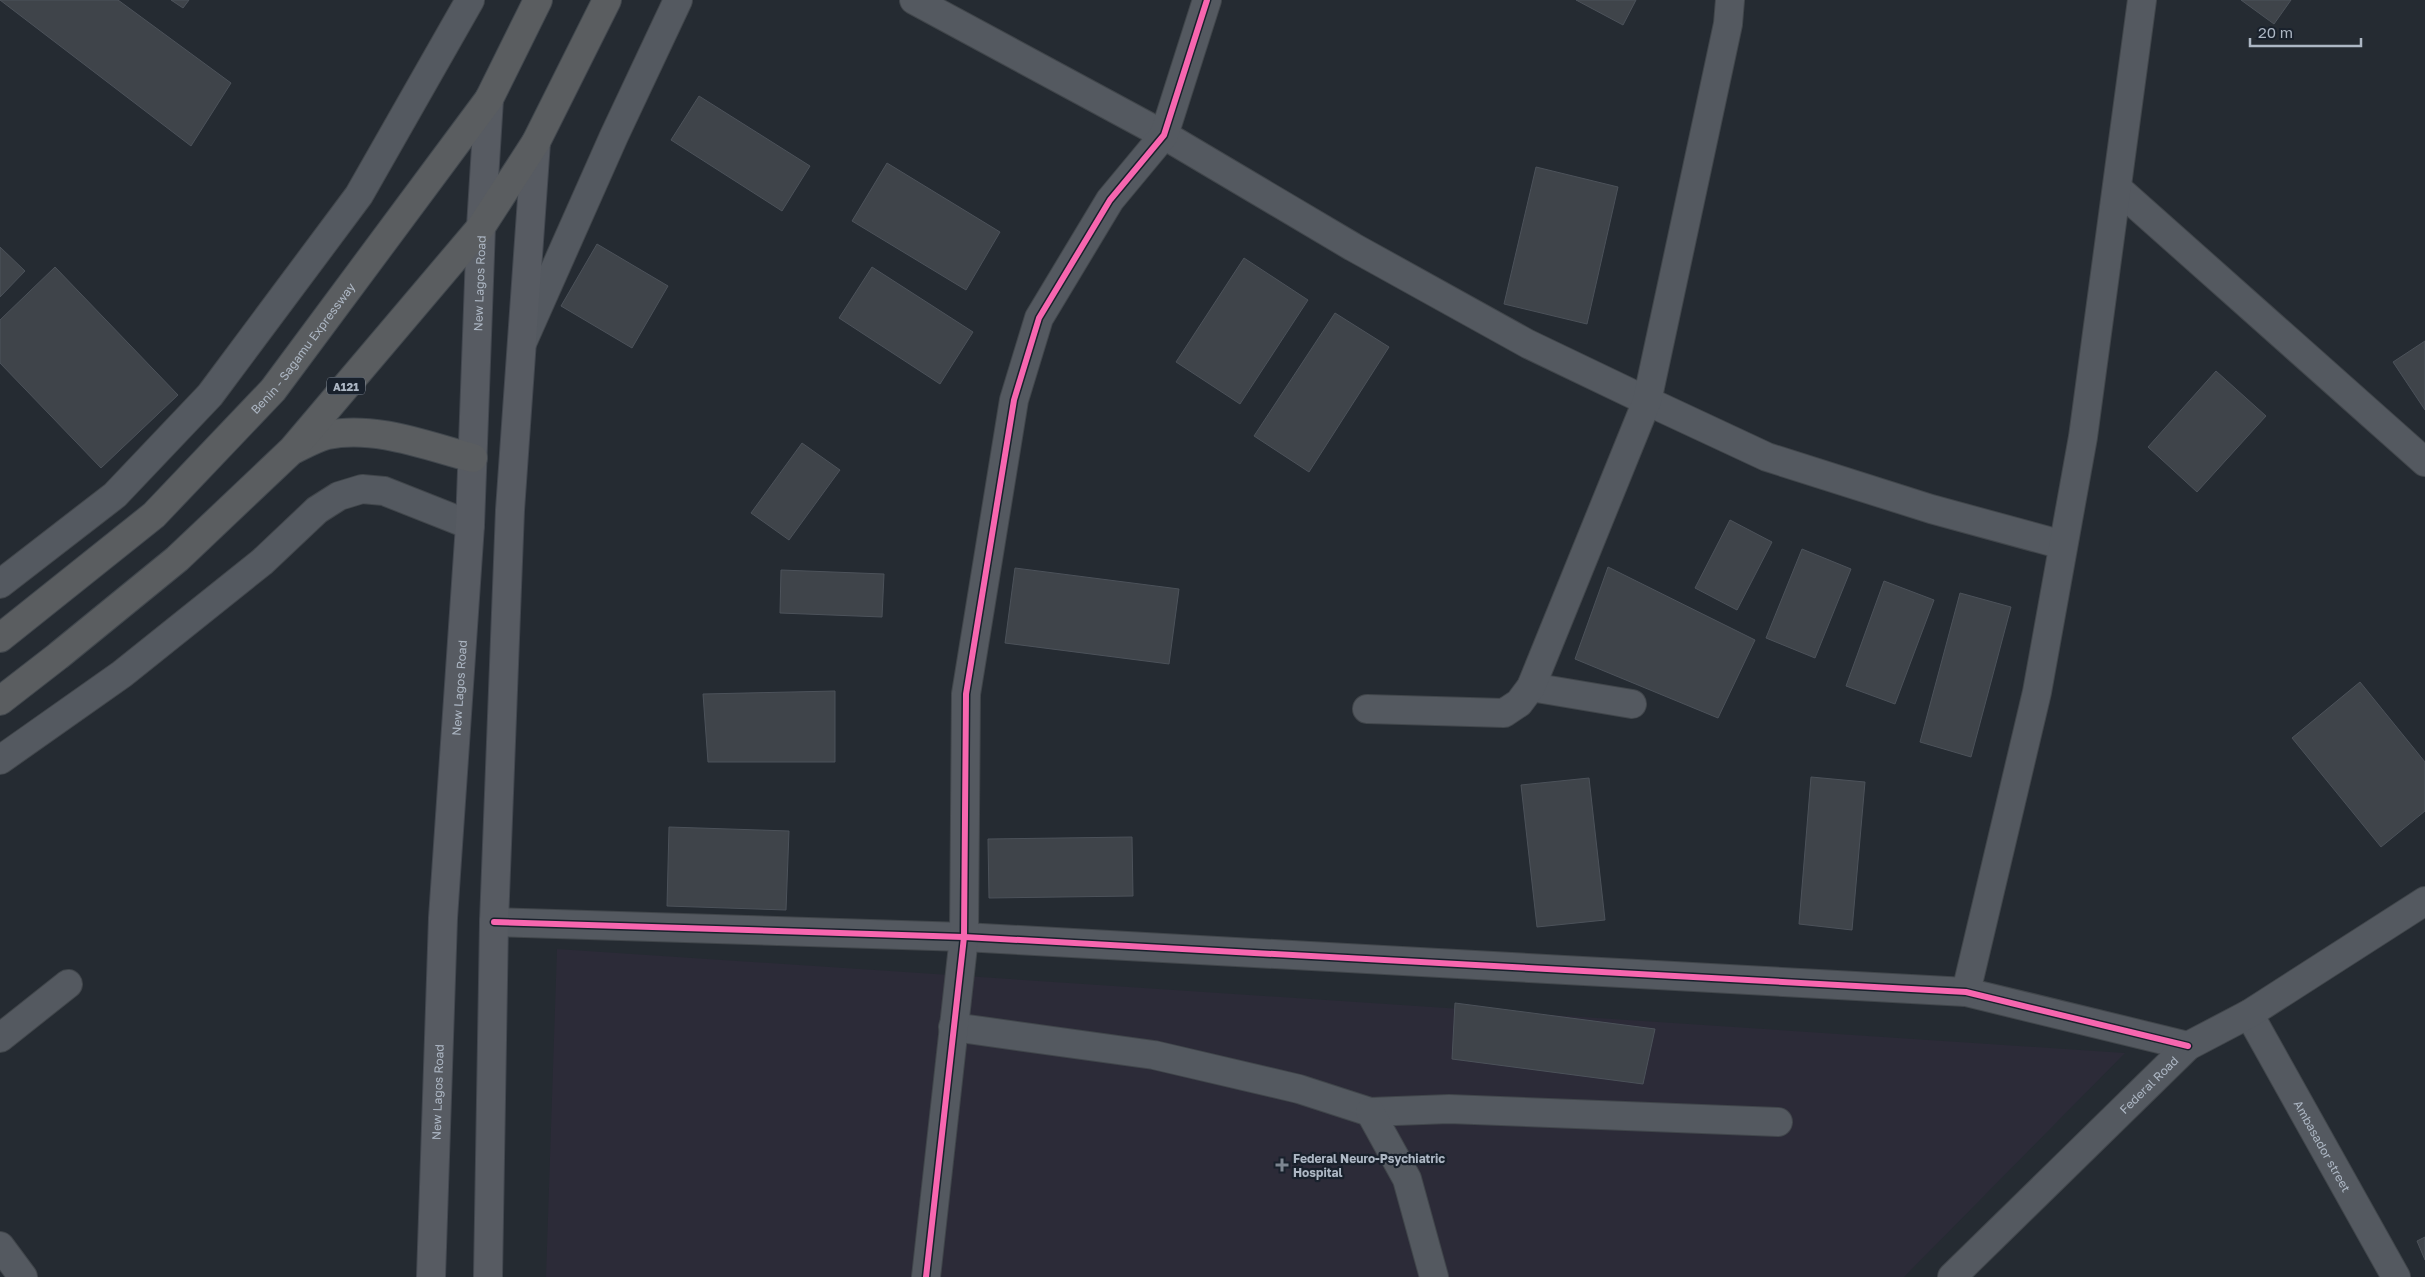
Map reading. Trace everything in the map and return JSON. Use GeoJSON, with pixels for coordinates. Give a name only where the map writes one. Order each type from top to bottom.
{"type":"FeatureCollection","features":[{"type":"Feature","properties":{"kind":"highway","name":"Benin - Sagamu Expressway"},"geometry":{"type":"LineString","coordinates":[[0,638],[154,515],[273,390],[489,98],[538,0]]}},
{"type":"Feature","properties":{"kind":"highway","name":"A121"},"geometry":{"type":"LineString","coordinates":[[0,701],[177,559],[292,450],[481,227],[536,142],[607,0]]}},
{"type":"Feature","properties":{"kind":"highway"},"geometry":{"type":"LineString","coordinates":[[292,450],[325,436],[350,432],[393,437],[473,458]]}},
{"type":"Feature","properties":{"kind":"main road","name":"New Lagos Road"},"geometry":{"type":"LineString","coordinates":[[431,1277],[442,918],[470,525],[481,227],[489,98]]}},
{"type":"Feature","properties":{"kind":"main road"},"geometry":{"type":"LineString","coordinates":[[488,1277],[494,922],[510,510],[520,347],[536,142]]}},
{"type":"Feature","properties":{"kind":"street"},"geometry":{"type":"LineString","coordinates":[[0,584],[114,495],[210,395],[359,195],[470,0]]}},
{"type":"Feature","properties":{"kind":"street"},"geometry":{"type":"LineString","coordinates":[[520,347],[614,136],[678,0]]}},
{"type":"Feature","properties":{"kind":"street"},"geometry":{"type":"LineString","coordinates":[[914,0],[1164,135],[1353,246],[1528,344],[1647,401],[1767,457],[1931,509],[2063,544]]}},
{"type":"Feature","properties":{"kind":"street"},"geometry":{"type":"LineString","coordinates":[[926,1277],[964,937],[966,694],[1014,400],[1039,318],[1110,200],[1164,135],[1207,0]]}},
{"type":"Feature","properties":{"kind":"street"},"geometry":{"type":"LineString","coordinates":[[1367,710],[1504,713],[1519,703],[1531,687],[1647,401],[1728,24],[1730,0]]}},
{"type":"Feature","properties":{"kind":"street"},"geometry":{"type":"LineString","coordinates":[[1966,992],[2037,692],[2083,436],[2142,0]]}},
{"type":"Feature","properties":{"kind":"street"},"geometry":{"type":"LineString","coordinates":[[2117,188],[2425,462]]}},
{"type":"Feature","properties":{"kind":"street"},"geometry":{"type":"LineString","coordinates":[[0,760],[122,674],[262,562],[317,510],[339,496],[362,489],[384,491],[470,525]]}},
{"type":"Feature","properties":{"kind":"street"},"geometry":{"type":"LineString","coordinates":[[1531,687],[1632,704]]}},
{"type":"Feature","properties":{"kind":"street","name":"Federal Road"},"geometry":{"type":"LineString","coordinates":[[1952,1277],[2188,1046],[2249,1014],[2425,901]]}},
{"type":"Feature","properties":{"kind":"street"},"geometry":{"type":"LineString","coordinates":[[494,922],[964,937],[1966,992],[2188,1046]]}},
{"type":"Feature","properties":{"kind":"street"},"geometry":{"type":"LineString","coordinates":[[0,1038],[68,984]]}},
{"type":"Feature","properties":{"kind":"street","name":"Ambasador street"},"geometry":{"type":"LineString","coordinates":[[2249,1014],[2396,1277]]}},
{"type":"Feature","properties":{"kind":"street"},"geometry":{"type":"LineString","coordinates":[[953,1027],[1154,1055],[1299,1089],[1370,1112],[1449,1109],[1778,1122]]}},
{"type":"Feature","properties":{"kind":"street"},"geometry":{"type":"LineString","coordinates":[[1370,1112],[1407,1178],[1434,1277]]}},
{"type":"Feature","properties":{"kind":"street"},"geometry":{"type":"LineString","coordinates":[[0,1246],[23,1277]]}},
{"type":"Feature","properties":{"kind":"shaded area","name":"Federal Neuro-Psychiatric Hospital"},"geometry":{"type":"Polygon","coordinates":[[[557,949],[2125,1053],[1904,1277],[546,1277],[557,949]]]}},
{"type":"Feature","properties":{"kind":"building"},"geometry":{"type":"Polygon","coordinates":[[[0,0],[118,0],[231,83],[191,146],[0,0]]]}},
{"type":"Feature","properties":{"kind":"building"},"geometry":{"type":"Polygon","coordinates":[[[171,0],[189,0],[183,8],[171,0]]]}},
{"type":"Feature","properties":{"kind":"building"},"geometry":{"type":"Polygon","coordinates":[[[1576,0],[1636,0],[1623,25],[1576,0]]]}},
{"type":"Feature","properties":{"kind":"building"},"geometry":{"type":"Polygon","coordinates":[[[2241,0],[2291,0],[2274,24],[2241,0]]]}},
{"type":"Feature","properties":{"kind":"building"},"geometry":{"type":"Polygon","coordinates":[[[699,96],[810,166],[782,211],[671,140],[699,96]]]}},
{"type":"Feature","properties":{"kind":"building"},"geometry":{"type":"Polygon","coordinates":[[[887,163],[1000,232],[966,290],[852,221],[887,163]]]}},
{"type":"Feature","properties":{"kind":"building"},"geometry":{"type":"Polygon","coordinates":[[[1536,167],[1618,187],[1587,324],[1504,304],[1536,167]]]}},
{"type":"Feature","properties":{"kind":"building"},"geometry":{"type":"Polygon","coordinates":[[[597,244],[668,286],[632,348],[561,306],[597,244]]]}},
{"type":"Feature","properties":{"kind":"building"},"geometry":{"type":"Polygon","coordinates":[[[0,247],[25,271],[0,297],[0,247]]]}},
{"type":"Feature","properties":{"kind":"building"},"geometry":{"type":"Polygon","coordinates":[[[1244,258],[1308,300],[1240,404],[1176,362],[1244,258]]]}},
{"type":"Feature","properties":{"kind":"building"},"geometry":{"type":"Polygon","coordinates":[[[55,267],[178,395],[101,468],[0,363],[0,320],[55,267]]]}},
{"type":"Feature","properties":{"kind":"building"},"geometry":{"type":"Polygon","coordinates":[[[872,267],[973,332],[940,384],[839,318],[872,267]]]}},
{"type":"Feature","properties":{"kind":"building"},"geometry":{"type":"Polygon","coordinates":[[[1335,313],[1389,347],[1309,472],[1254,436],[1335,313]]]}},
{"type":"Feature","properties":{"kind":"building"},"geometry":{"type":"Polygon","coordinates":[[[2425,341],[2425,410],[2393,362],[2425,341]]]}},
{"type":"Feature","properties":{"kind":"building"},"geometry":{"type":"Polygon","coordinates":[[[2216,371],[2266,416],[2197,492],[2148,447],[2216,371]]]}},
{"type":"Feature","properties":{"kind":"building"},"geometry":{"type":"Polygon","coordinates":[[[802,443],[840,470],[789,540],[751,513],[802,443]]]}},
{"type":"Feature","properties":{"kind":"building"},"geometry":{"type":"Polygon","coordinates":[[[1730,520],[1772,542],[1737,610],[1695,588],[1730,520]]]}},
{"type":"Feature","properties":{"kind":"building"},"geometry":{"type":"Polygon","coordinates":[[[1802,549],[1851,569],[1815,658],[1766,638],[1802,549]]]}},
{"type":"Feature","properties":{"kind":"building"},"geometry":{"type":"Polygon","coordinates":[[[1608,567],[1755,640],[1718,718],[1575,659],[1608,567]]]}},
{"type":"Feature","properties":{"kind":"building"},"geometry":{"type":"Polygon","coordinates":[[[1015,568],[1179,589],[1169,664],[1005,643],[1015,568]]]}},
{"type":"Feature","properties":{"kind":"building"},"geometry":{"type":"Polygon","coordinates":[[[781,570],[884,574],[882,617],[780,613],[781,570]]]}},
{"type":"Feature","properties":{"kind":"building"},"geometry":{"type":"Polygon","coordinates":[[[1884,581],[1934,600],[1895,704],[1846,686],[1884,581]]]}},
{"type":"Feature","properties":{"kind":"building"},"geometry":{"type":"Polygon","coordinates":[[[1960,593],[2011,607],[1971,757],[1920,742],[1960,593]]]}},
{"type":"Feature","properties":{"kind":"building"},"geometry":{"type":"Polygon","coordinates":[[[2360,682],[2425,762],[2425,811],[2381,847],[2292,738],[2360,682]]]}},
{"type":"Feature","properties":{"kind":"building"},"geometry":{"type":"Polygon","coordinates":[[[835,691],[835,762],[708,762],[703,694],[835,691]]]}},
{"type":"Feature","properties":{"kind":"building"},"geometry":{"type":"Polygon","coordinates":[[[1811,777],[1865,782],[1852,930],[1799,924],[1811,777]]]}},
{"type":"Feature","properties":{"kind":"building"},"geometry":{"type":"Polygon","coordinates":[[[1589,778],[1605,920],[1537,927],[1521,785],[1589,778]]]}},
{"type":"Feature","properties":{"kind":"building"},"geometry":{"type":"Polygon","coordinates":[[[669,827],[789,831],[786,910],[667,906],[669,827]]]}},
{"type":"Feature","properties":{"kind":"building"},"geometry":{"type":"Polygon","coordinates":[[[1132,837],[1133,896],[989,898],[988,839],[1132,837]]]}},
{"type":"Feature","properties":{"kind":"building"},"geometry":{"type":"Polygon","coordinates":[[[1455,1003],[1655,1029],[1643,1084],[1452,1059],[1455,1003]]]}},
{"type":"Feature","properties":{"kind":"building"},"geometry":{"type":"Polygon","coordinates":[[[2425,1237],[2425,1260],[2417,1241],[2425,1237]]]}},
{"type":"Feature","properties":{"kind":"cycle path"},"geometry":{"type":"LineString","coordinates":[[926,1277],[964,937],[966,694],[1014,400],[1039,318],[1110,200],[1164,135],[1207,0]]}},
{"type":"Feature","properties":{"kind":"cycle path"},"geometry":{"type":"LineString","coordinates":[[494,922],[964,937],[1966,992],[2188,1046]]}},
{"type":"Feature","properties":{"kind":"place","name":"Federal Neuro-Psychiatric Hospital"},"geometry":{"type":"Point","coordinates":[1282,1165]}}]}
